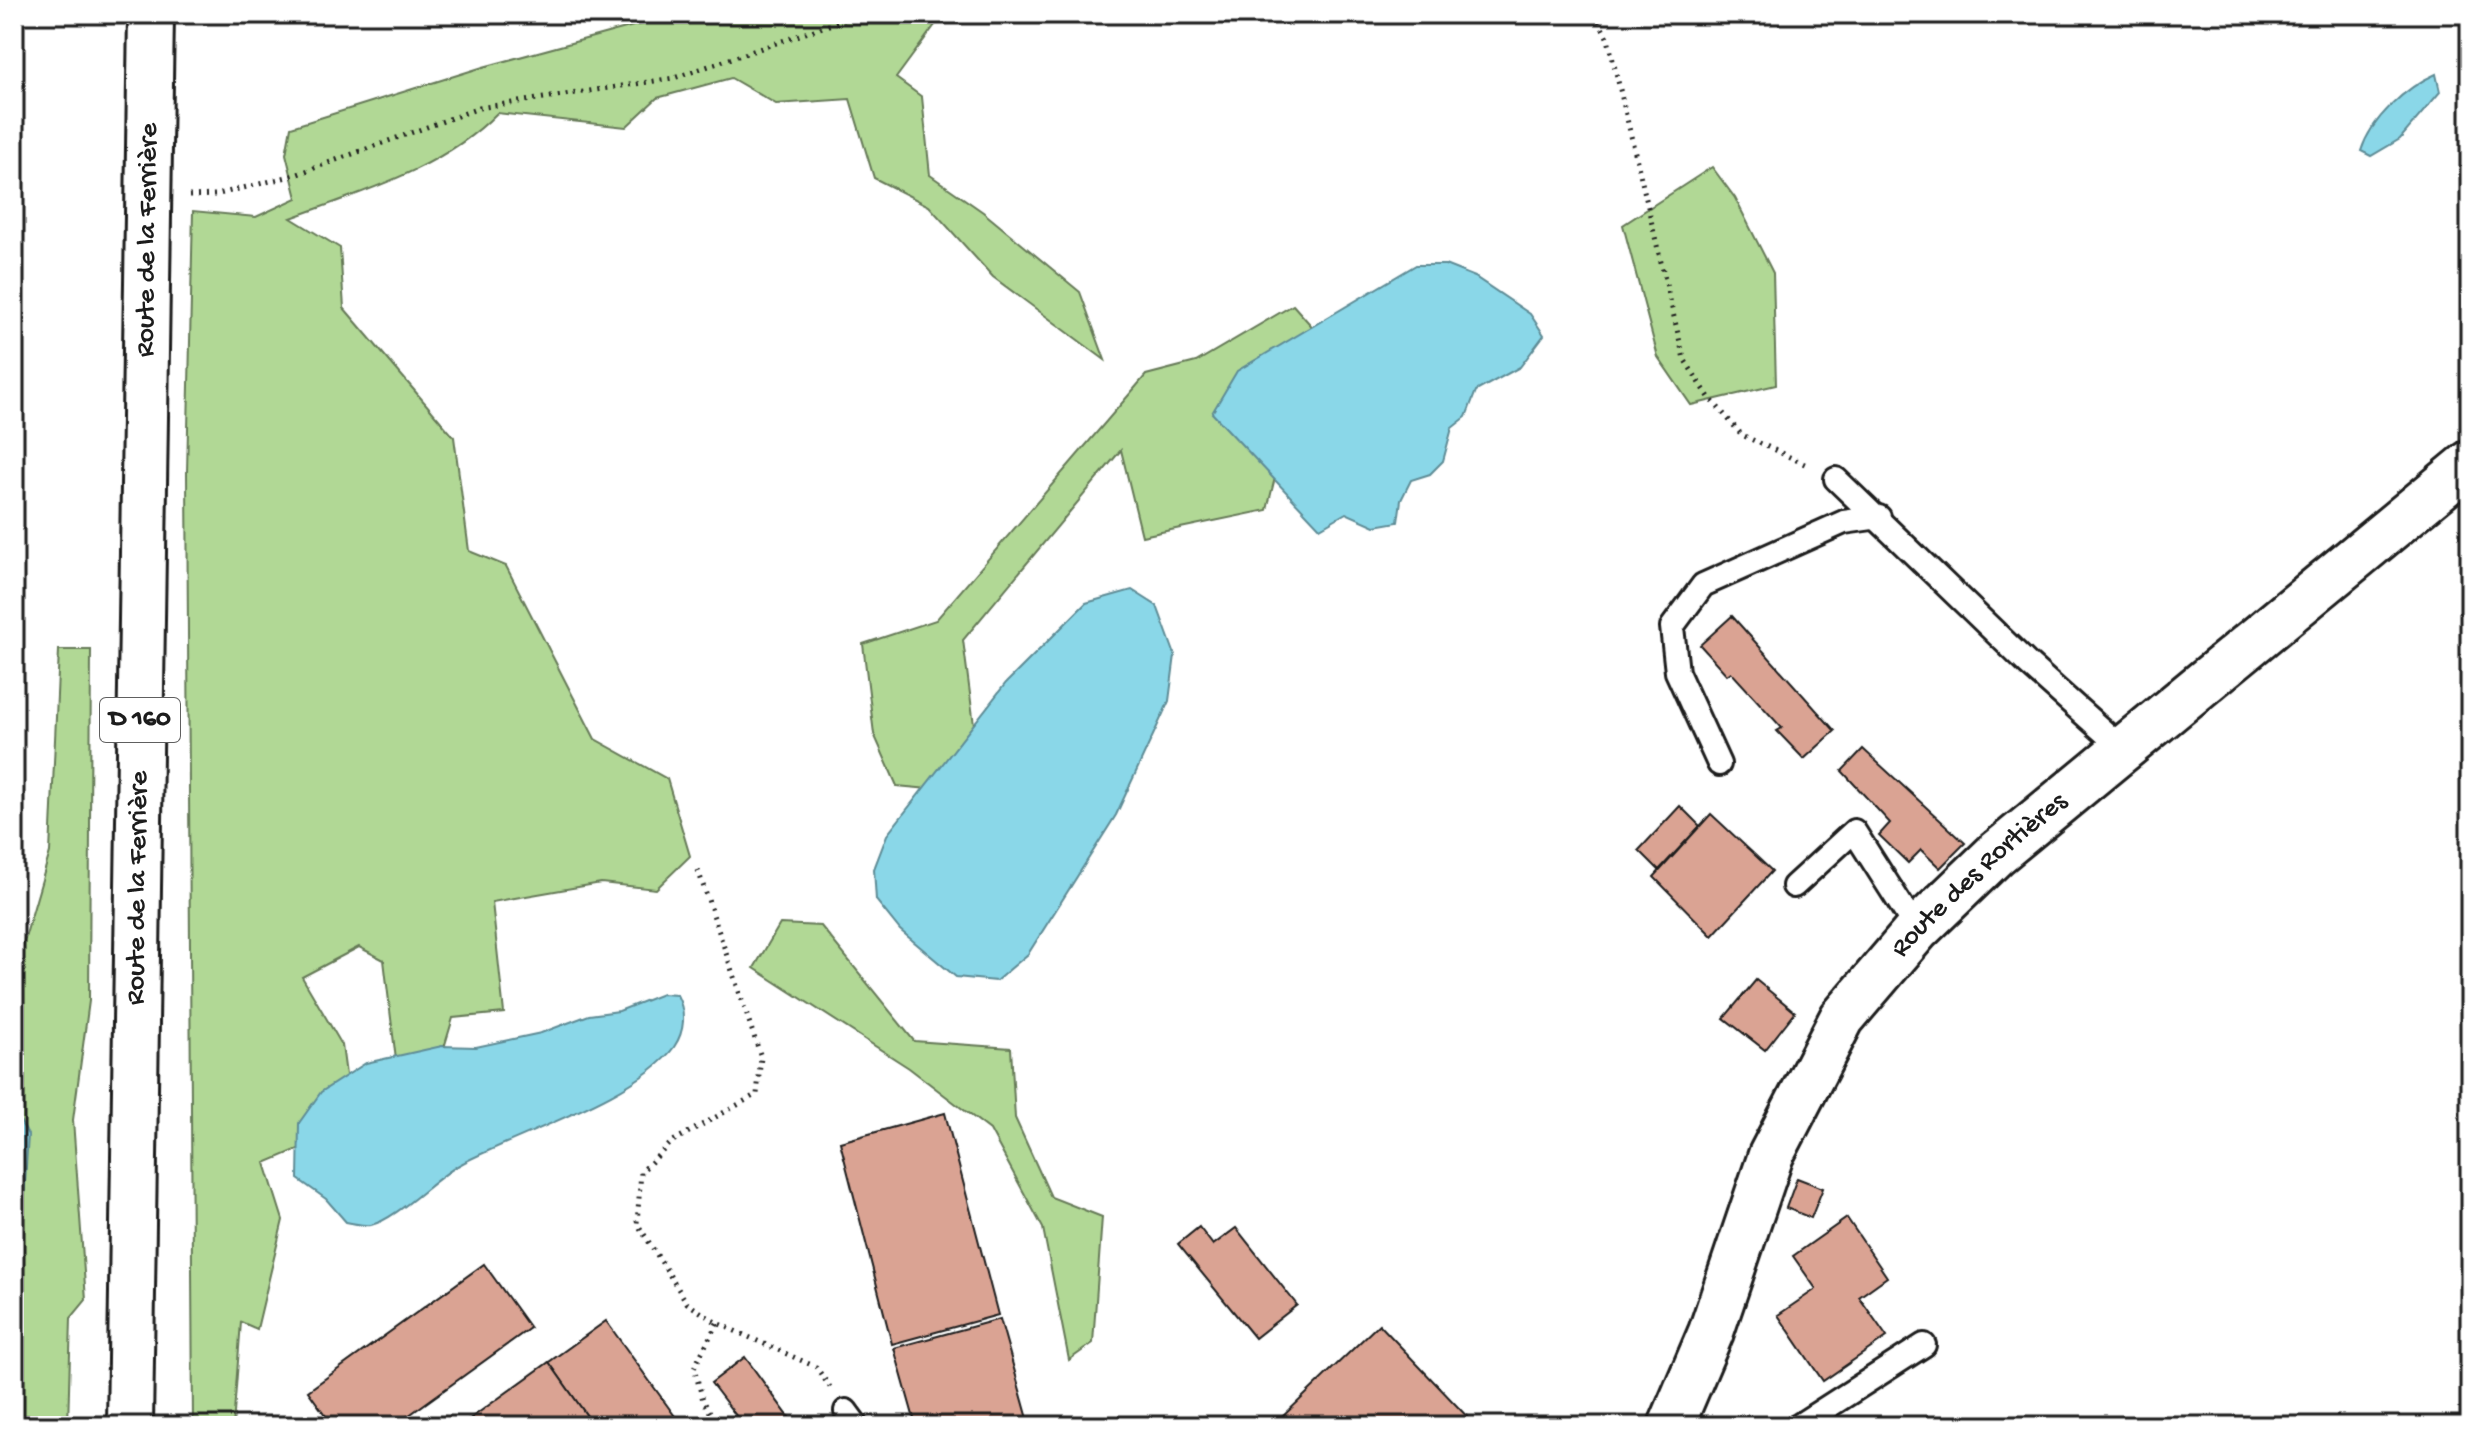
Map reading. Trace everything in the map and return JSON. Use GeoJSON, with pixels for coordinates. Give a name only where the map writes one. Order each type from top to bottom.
{"type":"FeatureCollection","features":[{"type":"Feature","properties":{"kind":"main road","name":"Route de la Ferrière"},"geometry":{"type":"LineString","coordinates":[[130,1426],[151,14]]}},
{"type":"Feature","properties":{"kind":"main road","name":"Route des Rortières"},"geometry":{"type":"LineString","coordinates":[[1671,1426],[1711,1332],[1771,1155],[1842,1018],[1917,930],[1996,854],[2470,463]]}},
{"type":"Feature","properties":{"kind":"lane"},"geometry":{"type":"LineString","coordinates":[[1836,479],[1879,517],[2028,664],[2123,749]]}},
{"type":"Feature","properties":{"kind":"lane"},"geometry":{"type":"LineString","coordinates":[[1719,764],[1677,672],[1672,627],[1703,585],[1844,522],[1879,517]]}},
{"type":"Feature","properties":{"kind":"lane"},"geometry":{"type":"LineString","coordinates":[[1794,886],[1854,831],[1917,930]]}},
{"type":"Feature","properties":{"kind":"lane"},"geometry":{"type":"LineString","coordinates":[[1798,1426],[1924,1345]]}},
{"type":"Feature","properties":{"kind":"path"},"geometry":{"type":"LineString","coordinates":[[147,198],[215,195],[295,175],[479,108],[674,78],[861,14]]}},
{"type":"Feature","properties":{"kind":"path"},"geometry":{"type":"LineString","coordinates":[[1595,14],[1608,39],[1684,359],[1709,397],[1742,435],[1836,479]]}},
{"type":"Feature","properties":{"kind":"path"},"geometry":{"type":"LineString","coordinates":[[698,870],[761,1057],[757,1094],[673,1141],[641,1172],[637,1223],[687,1303],[717,1323],[816,1367],[851,1419]]}},
{"type":"Feature","properties":{"kind":"path"},"geometry":{"type":"LineString","coordinates":[[717,1323],[694,1368],[703,1400],[718,1426]]}},
{"type":"Feature","properties":{"kind":"green space"},"geometry":{"type":"Polygon","coordinates":[[[677,14],[943,14],[896,78],[922,97],[930,175],[983,212],[1080,292],[1105,360],[993,277],[929,206],[874,178],[850,99],[776,104],[731,78],[657,98],[626,127],[497,113],[476,132],[427,164],[291,218],[340,248],[344,308],[454,437],[469,551],[506,566],[595,739],[667,779],[690,856],[656,889],[601,883],[492,902],[504,1013],[453,1018],[431,1091],[399,1085],[384,960],[359,947],[302,977],[342,1045],[348,1090],[308,1145],[265,1163],[283,1220],[257,1329],[241,1322],[233,1426],[193,1426],[187,473],[193,211],[256,217],[297,198],[286,154],[291,127],[483,67],[677,14]]]}},
{"type":"Feature","properties":{"kind":"green space"},"geometry":{"type":"Polygon","coordinates":[[[1712,167],[1735,198],[1773,273],[1776,385],[1691,405],[1658,357],[1623,225],[1712,167]]]}},
{"type":"Feature","properties":{"kind":"green space"},"geometry":{"type":"Polygon","coordinates":[[[1293,305],[1324,340],[1282,449],[1267,510],[1142,536],[1121,450],[963,640],[983,794],[897,786],[874,734],[863,644],[936,620],[1146,375],[1196,362],[1293,305]]]}},
{"type":"Feature","properties":{"kind":"green space"},"geometry":{"type":"Polygon","coordinates":[[[59,650],[91,650],[89,1001],[73,1120],[86,1300],[71,1318],[68,1426],[14,1426],[14,976],[50,852],[59,650]]]}},
{"type":"Feature","properties":{"kind":"green space"},"geometry":{"type":"Polygon","coordinates":[[[780,924],[821,926],[914,1041],[1011,1048],[1015,1118],[1051,1197],[1102,1217],[1093,1343],[1069,1360],[1043,1228],[990,1130],[909,1068],[754,968],[780,924]]]}},
{"type":"Feature","properties":{"kind":"water"},"geometry":{"type":"Polygon","coordinates":[[[2436,74],[2440,92],[2400,139],[2371,156],[2361,151],[2373,127],[2391,105],[2436,74]]]}},
{"type":"Feature","properties":{"kind":"water"},"geometry":{"type":"Polygon","coordinates":[[[1416,265],[1445,265],[1475,277],[1530,314],[1544,335],[1520,367],[1476,391],[1466,417],[1452,428],[1443,461],[1430,474],[1411,480],[1401,500],[1398,522],[1375,526],[1346,513],[1320,528],[1212,413],[1237,371],[1416,265]]]}},
{"type":"Feature","properties":{"kind":"water"},"geometry":{"type":"Polygon","coordinates":[[[1132,590],[1157,606],[1175,655],[1169,701],[1116,815],[1028,954],[996,981],[956,977],[900,930],[876,900],[874,869],[887,835],[1006,683],[1086,603],[1132,590]]]}},
{"type":"Feature","properties":{"kind":"water"},"geometry":{"type":"Polygon","coordinates":[[[662,994],[677,995],[683,1021],[674,1047],[657,1065],[605,1098],[461,1164],[393,1215],[371,1225],[346,1222],[326,1199],[298,1179],[299,1123],[321,1092],[366,1063],[442,1046],[476,1047],[541,1033],[589,1015],[619,1011],[662,994]]]}},
{"type":"Feature","properties":{"kind":"water"},"geometry":{"type":"Polygon","coordinates":[[[14,1110],[28,1135],[24,1198],[14,1203],[14,1110]]]}},
{"type":"Feature","properties":{"kind":"building"},"geometry":{"type":"Polygon","coordinates":[[[1732,616],[1835,731],[1804,759],[1777,731],[1782,728],[1731,672],[1727,675],[1700,645],[1732,616]]]}},
{"type":"Feature","properties":{"kind":"building"},"geometry":{"type":"Polygon","coordinates":[[[1863,749],[1965,843],[1940,868],[1921,850],[1908,863],[1879,835],[1890,823],[1842,771],[1863,749]]]}},
{"type":"Feature","properties":{"kind":"building"},"geometry":{"type":"Polygon","coordinates":[[[1680,806],[1700,826],[1659,870],[1639,850],[1680,806]]]}},
{"type":"Feature","properties":{"kind":"building"},"geometry":{"type":"Polygon","coordinates":[[[1711,814],[1772,871],[1712,936],[1654,877],[1711,814]]]}},
{"type":"Feature","properties":{"kind":"building"},"geometry":{"type":"Polygon","coordinates":[[[1756,980],[1795,1012],[1765,1050],[1724,1018],[1756,980]]]}},
{"type":"Feature","properties":{"kind":"building"},"geometry":{"type":"Polygon","coordinates":[[[945,1113],[998,1315],[892,1344],[840,1142],[945,1113]]]}},
{"type":"Feature","properties":{"kind":"building"},"geometry":{"type":"Polygon","coordinates":[[[1797,1178],[1823,1188],[1811,1218],[1786,1208],[1797,1178]]]}},
{"type":"Feature","properties":{"kind":"building"},"geometry":{"type":"Polygon","coordinates":[[[1847,1218],[1887,1277],[1859,1297],[1887,1337],[1823,1381],[1778,1315],[1816,1289],[1793,1256],[1847,1218]]]}},
{"type":"Feature","properties":{"kind":"building"},"geometry":{"type":"Polygon","coordinates":[[[1199,1227],[1213,1245],[1236,1228],[1297,1305],[1255,1338],[1178,1244],[1199,1227]]]}},
{"type":"Feature","properties":{"kind":"building"},"geometry":{"type":"Polygon","coordinates":[[[484,1264],[530,1328],[394,1426],[333,1426],[308,1391],[484,1264]]]}},
{"type":"Feature","properties":{"kind":"building"},"geometry":{"type":"Polygon","coordinates":[[[1000,1319],[1030,1426],[916,1426],[894,1348],[1000,1319]]]}},
{"type":"Feature","properties":{"kind":"building"},"geometry":{"type":"Polygon","coordinates":[[[606,1321],[682,1426],[594,1426],[549,1362],[606,1321]]]}},
{"type":"Feature","properties":{"kind":"building"},"geometry":{"type":"Polygon","coordinates":[[[1379,1324],[1476,1426],[1288,1426],[1281,1418],[1379,1324]]]}},
{"type":"Feature","properties":{"kind":"building"},"geometry":{"type":"Polygon","coordinates":[[[745,1357],[794,1424],[792,1426],[744,1426],[711,1383],[745,1357]]]}},
{"type":"Feature","properties":{"kind":"building"},"geometry":{"type":"Polygon","coordinates":[[[549,1362],[594,1426],[460,1426],[471,1418],[549,1362]]]}}]}
